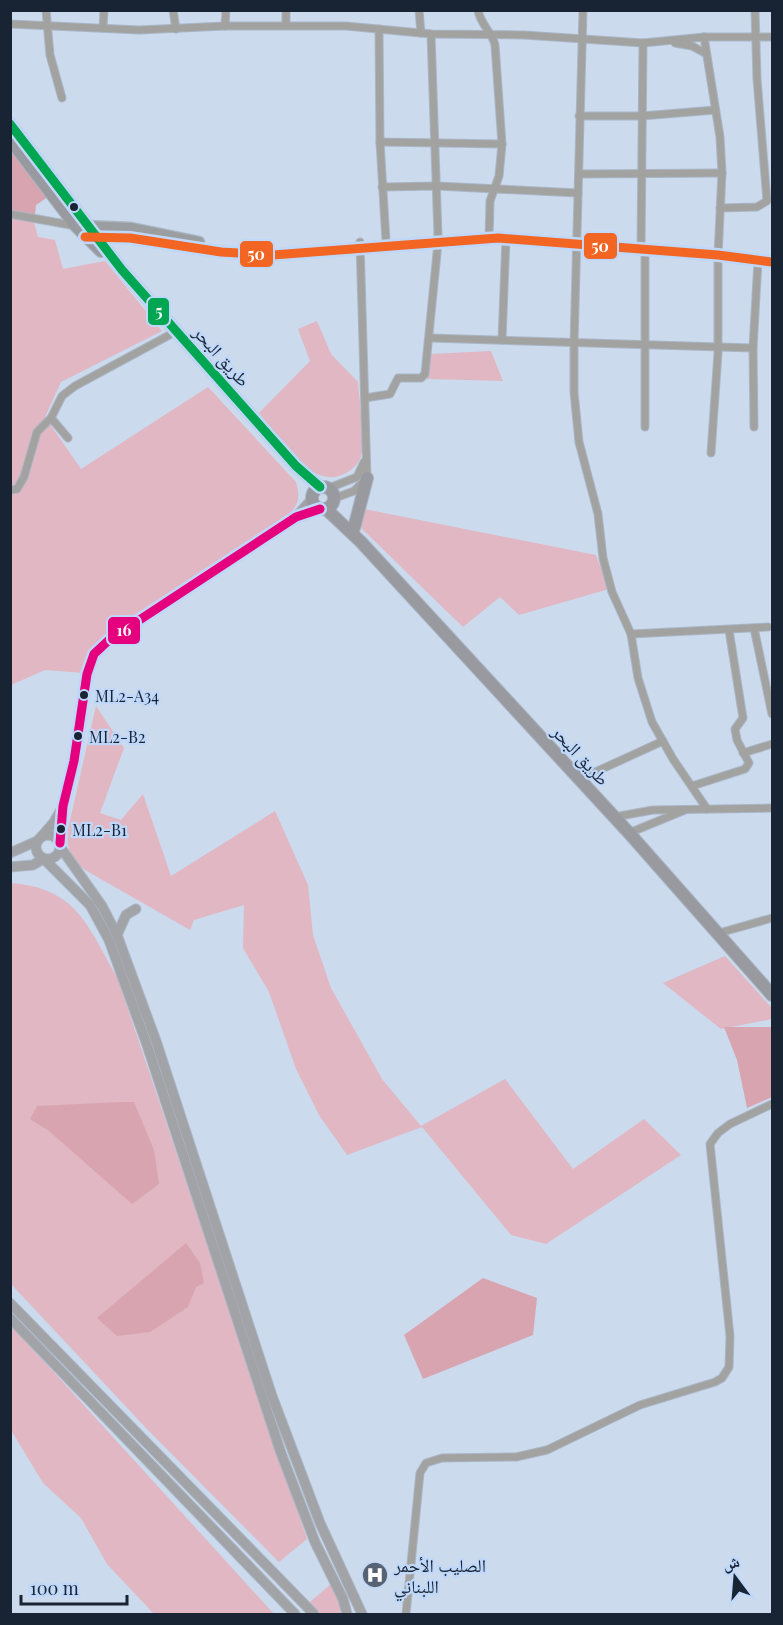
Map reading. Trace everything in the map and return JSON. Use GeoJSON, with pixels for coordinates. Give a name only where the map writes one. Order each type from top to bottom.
{"type":"FeatureCollection","features":[{"type":"Feature","properties":{"kind":"highway","name":"طريق البحر"},"geometry":{"type":"LineString","coordinates":[[10,124],[87,231]]}},
{"type":"Feature","properties":{"kind":"highway","name":"طريق البحر"},"geometry":{"type":"LineString","coordinates":[[10,139],[87,231],[361,542],[580,779],[772,994]]}},
{"type":"Feature","properties":{"kind":"highway"},"geometry":{"type":"LineString","coordinates":[[354,528],[367,478]]}},
{"type":"Feature","properties":{"kind":"highway","name":"طريق البحر"},"geometry":{"type":"LineString","coordinates":[[323,499],[354,528],[361,542]]}},
{"type":"Feature","properties":{"kind":"main road"},"geometry":{"type":"LineString","coordinates":[[87,231],[254,252],[438,239]]}},
{"type":"Feature","properties":{"kind":"main road"},"geometry":{"type":"LineString","coordinates":[[360,245],[386,241],[496,238],[643,248],[772,262]]}},
{"type":"Feature","properties":{"kind":"main road"},"geometry":{"type":"LineString","coordinates":[[10,867],[33,865],[57,856],[63,806],[74,761],[87,674],[94,654],[109,640],[323,499]]}},
{"type":"Feature","properties":{"kind":"main road"},"geometry":{"type":"LineString","coordinates":[[63,806],[54,822],[39,839],[37,853],[90,905],[122,962],[272,1396],[320,1523],[362,1614]]}},
{"type":"Feature","properties":{"kind":"main road"},"geometry":{"type":"LineString","coordinates":[[10,853],[52,835],[102,906],[117,935],[122,962],[281,1453],[347,1614]]}},
{"type":"Feature","properties":{"kind":"main road"},"geometry":{"type":"LineString","coordinates":[[117,935],[126,915],[136,909]]}},
{"type":"Feature","properties":{"kind":"main road"},"geometry":{"type":"LineString","coordinates":[[10,1303],[314,1614]]}},
{"type":"Feature","properties":{"kind":"main road"},"geometry":{"type":"LineString","coordinates":[[10,1318],[295,1614]]}},
{"type":"Feature","properties":{"kind":"main road"},"geometry":{"type":"LineString","coordinates":[[333,1578],[342,1572]]}},
{"type":"Feature","properties":{"kind":"street"},"geometry":{"type":"LineString","coordinates":[[46,10],[52,67],[62,98]]}},
{"type":"Feature","properties":{"kind":"street"},"geometry":{"type":"LineString","coordinates":[[103,28],[104,10]]}},
{"type":"Feature","properties":{"kind":"street"},"geometry":{"type":"LineString","coordinates":[[173,10],[176,29]]}},
{"type":"Feature","properties":{"kind":"street"},"geometry":{"type":"LineString","coordinates":[[225,26],[226,10]]}},
{"type":"Feature","properties":{"kind":"street"},"geometry":{"type":"LineString","coordinates":[[286,10],[286,26]]}},
{"type":"Feature","properties":{"kind":"street"},"geometry":{"type":"LineString","coordinates":[[419,10],[421,33]]}},
{"type":"Feature","properties":{"kind":"street"},"geometry":{"type":"LineString","coordinates":[[478,10],[482,24],[492,35],[497,62],[502,144],[499,176],[490,201],[496,238],[502,340]]}},
{"type":"Feature","properties":{"kind":"street"},"geometry":{"type":"LineString","coordinates":[[583,10],[574,344],[574,392],[579,442],[598,514],[603,558],[612,592],[631,634],[646,708],[663,741],[707,809]]}},
{"type":"Feature","properties":{"kind":"street"},"geometry":{"type":"LineString","coordinates":[[720,208],[757,207],[770,201],[768,152],[757,79],[755,10]]}},
{"type":"Feature","properties":{"kind":"street"},"geometry":{"type":"LineString","coordinates":[[10,24],[176,29],[286,26],[581,41],[643,42],[704,37],[772,37]]}},
{"type":"Feature","properties":{"kind":"street"},"geometry":{"type":"LineString","coordinates":[[379,29],[380,142],[386,241]]}},
{"type":"Feature","properties":{"kind":"street"},"geometry":{"type":"LineString","coordinates":[[365,398],[390,394],[398,378],[424,377],[430,338],[438,239],[437,143],[431,34]]}},
{"type":"Feature","properties":{"kind":"street"},"geometry":{"type":"LineString","coordinates":[[704,37],[720,136],[722,173],[718,255],[718,346],[711,453]]}},
{"type":"Feature","properties":{"kind":"street"},"geometry":{"type":"LineString","coordinates":[[664,41],[687,45],[705,53]]}},
{"type":"Feature","properties":{"kind":"street"},"geometry":{"type":"LineString","coordinates":[[643,42],[645,427]]}},
{"type":"Feature","properties":{"kind":"street"},"geometry":{"type":"LineString","coordinates":[[579,116],[642,116],[715,110]]}},
{"type":"Feature","properties":{"kind":"street"},"geometry":{"type":"LineString","coordinates":[[380,142],[502,144]]}},
{"type":"Feature","properties":{"kind":"street"},"geometry":{"type":"LineString","coordinates":[[579,174],[722,173]]}},
{"type":"Feature","properties":{"kind":"street"},"geometry":{"type":"LineString","coordinates":[[382,187],[437,186],[578,193]]}},
{"type":"Feature","properties":{"kind":"street"},"geometry":{"type":"LineString","coordinates":[[10,214],[87,231]]}},
{"type":"Feature","properties":{"kind":"street"},"geometry":{"type":"LineString","coordinates":[[323,499],[354,491],[367,478],[360,245]]}},
{"type":"Feature","properties":{"kind":"street"},"geometry":{"type":"LineString","coordinates":[[754,427],[753,348],[758,261]]}},
{"type":"Feature","properties":{"kind":"street"},"geometry":{"type":"LineString","coordinates":[[10,489],[17,489],[24,477],[38,432],[51,418],[62,396],[75,386],[175,332]]}},
{"type":"Feature","properties":{"kind":"street"},"geometry":{"type":"LineString","coordinates":[[430,338],[753,348]]}},
{"type":"Feature","properties":{"kind":"street"},"geometry":{"type":"LineString","coordinates":[[51,418],[68,438]]}},
{"type":"Feature","properties":{"kind":"street"},"geometry":{"type":"LineString","coordinates":[[323,499],[357,477],[365,460]]}},
{"type":"Feature","properties":{"kind":"street"},"geometry":{"type":"LineString","coordinates":[[631,634],[768,627]]}},
{"type":"Feature","properties":{"kind":"street"},"geometry":{"type":"LineString","coordinates":[[754,628],[772,714]]}},
{"type":"Feature","properties":{"kind":"street"},"geometry":{"type":"LineString","coordinates":[[692,786],[748,767],[735,729],[743,718],[729,630]]}},
{"type":"Feature","properties":{"kind":"street"},"geometry":{"type":"LineString","coordinates":[[580,779],[663,741]]}},
{"type":"Feature","properties":{"kind":"street"},"geometry":{"type":"LineString","coordinates":[[743,753],[772,744]]}},
{"type":"Feature","properties":{"kind":"street"},"geometry":{"type":"LineString","coordinates":[[629,833],[688,808]]}},
{"type":"Feature","properties":{"kind":"street"},"geometry":{"type":"LineString","coordinates":[[614,817],[653,810],[688,808],[772,808]]}},
{"type":"Feature","properties":{"kind":"street"},"geometry":{"type":"LineString","coordinates":[[719,933],[772,918]]}},
{"type":"Feature","properties":{"kind":"street"},"geometry":{"type":"LineString","coordinates":[[405,1614],[420,1473],[426,1463],[442,1458],[516,1456],[547,1450],[585,1433],[626,1410],[715,1383],[727,1372],[731,1359],[730,1336],[710,1144],[718,1133],[730,1124],[772,1104]]}},
{"type":"Feature","properties":{"kind":"shaded area"},"geometry":{"type":"Polygon","coordinates":[[[10,146],[51,195],[36,205],[34,222],[11,218],[10,146]]]}},
{"type":"Feature","properties":{"kind":"shaded area"},"geometry":{"type":"Polygon","coordinates":[[[10,218],[34,222],[38,237],[55,240],[63,269],[105,261],[162,331],[61,382],[45,417],[81,469],[208,387],[296,482],[298,494],[295,507],[284,519],[102,639],[89,653],[84,673],[45,670],[11,685],[10,218]]]}},
{"type":"Feature","properties":{"kind":"shaded area"},"geometry":{"type":"Polygon","coordinates":[[[317,321],[331,354],[358,382],[363,431],[361,456],[351,470],[333,477],[320,475],[296,459],[259,413],[310,361],[298,329],[317,321]]]}},
{"type":"Feature","properties":{"kind":"shaded area"},"geometry":{"type":"Polygon","coordinates":[[[491,351],[503,381],[427,379],[430,354],[491,351]]]}},
{"type":"Feature","properties":{"kind":"shaded area"},"geometry":{"type":"Polygon","coordinates":[[[359,508],[596,555],[609,589],[519,615],[500,597],[463,627],[357,524],[359,508]]]}},
{"type":"Feature","properties":{"kind":"shaded area"},"geometry":{"type":"Polygon","coordinates":[[[96,706],[124,748],[100,813],[121,820],[143,794],[171,876],[275,811],[308,885],[313,935],[331,988],[382,1079],[421,1126],[505,1079],[573,1169],[644,1119],[681,1155],[546,1244],[511,1235],[422,1127],[347,1155],[319,1115],[296,1069],[269,992],[243,948],[244,905],[194,920],[190,930],[85,870],[73,857],[68,847],[68,829],[96,706]]]}},
{"type":"Feature","properties":{"kind":"shaded area"},"geometry":{"type":"Polygon","coordinates":[[[10,883],[33,886],[51,892],[65,901],[88,926],[117,977],[307,1539],[279,1562],[146,1428],[11,1284],[10,883]]]}},
{"type":"Feature","properties":{"kind":"shaded area"},"geometry":{"type":"Polygon","coordinates":[[[725,956],[772,1008],[772,1019],[721,1029],[663,983],[725,956]]]}},
{"type":"Feature","properties":{"kind":"shaded area"},"geometry":{"type":"Polygon","coordinates":[[[724,1027],[772,1027],[772,1097],[747,1108],[737,1060],[724,1027]]]}},
{"type":"Feature","properties":{"kind":"shaded area"},"geometry":{"type":"Polygon","coordinates":[[[134,1102],[154,1150],[159,1184],[132,1204],[49,1131],[30,1119],[37,1106],[134,1102]]]}},
{"type":"Feature","properties":{"kind":"shaded area"},"geometry":{"type":"Polygon","coordinates":[[[186,1243],[200,1263],[204,1283],[196,1287],[188,1307],[150,1332],[117,1336],[97,1318],[186,1243]]]}},
{"type":"Feature","properties":{"kind":"shaded area"},"geometry":{"type":"Polygon","coordinates":[[[483,1278],[537,1298],[533,1335],[423,1379],[404,1335],[483,1278]]]}},
{"type":"Feature","properties":{"kind":"shaded area"},"geometry":{"type":"Polygon","coordinates":[[[10,1324],[274,1614],[154,1614],[107,1564],[81,1518],[43,1483],[11,1430],[10,1324]]]}},
{"type":"Feature","properties":{"kind":"shaded area"},"geometry":{"type":"Polygon","coordinates":[[[331,1584],[337,1593],[341,1614],[321,1614],[310,1602],[331,1584]]]}},
{"type":"Feature","properties":{"kind":"transit line","name":"5"},"geometry":{"type":"LineString","coordinates":[[10,124],[122,270],[296,466],[320,487]]}},
{"type":"Feature","properties":{"kind":"transit line","name":"50"},"geometry":{"type":"LineString","coordinates":[[85,237],[130,238],[221,252],[273,255],[498,238],[718,255],[772,262]]}},
{"type":"Feature","properties":{"kind":"transit line","name":"16"},"geometry":{"type":"LineString","coordinates":[[60,843],[63,806],[74,761],[87,674],[94,654],[109,640],[296,517],[320,509]]}},
{"type":"Feature","properties":{"kind":"place","name":"ML2-A34"},"geometry":{"type":"Point","coordinates":[84,695]}},
{"type":"Feature","properties":{"kind":"place","name":"ML2-B2"},"geometry":{"type":"Point","coordinates":[78,736]}},
{"type":"Feature","properties":{"kind":"place","name":"ML2-B1"},"geometry":{"type":"Point","coordinates":[61,829]}},
{"type":"Feature","properties":{"kind":"place","name":"الصليب الأحمر اللبناني"},"geometry":{"type":"Point","coordinates":[375,1575]}}]}
